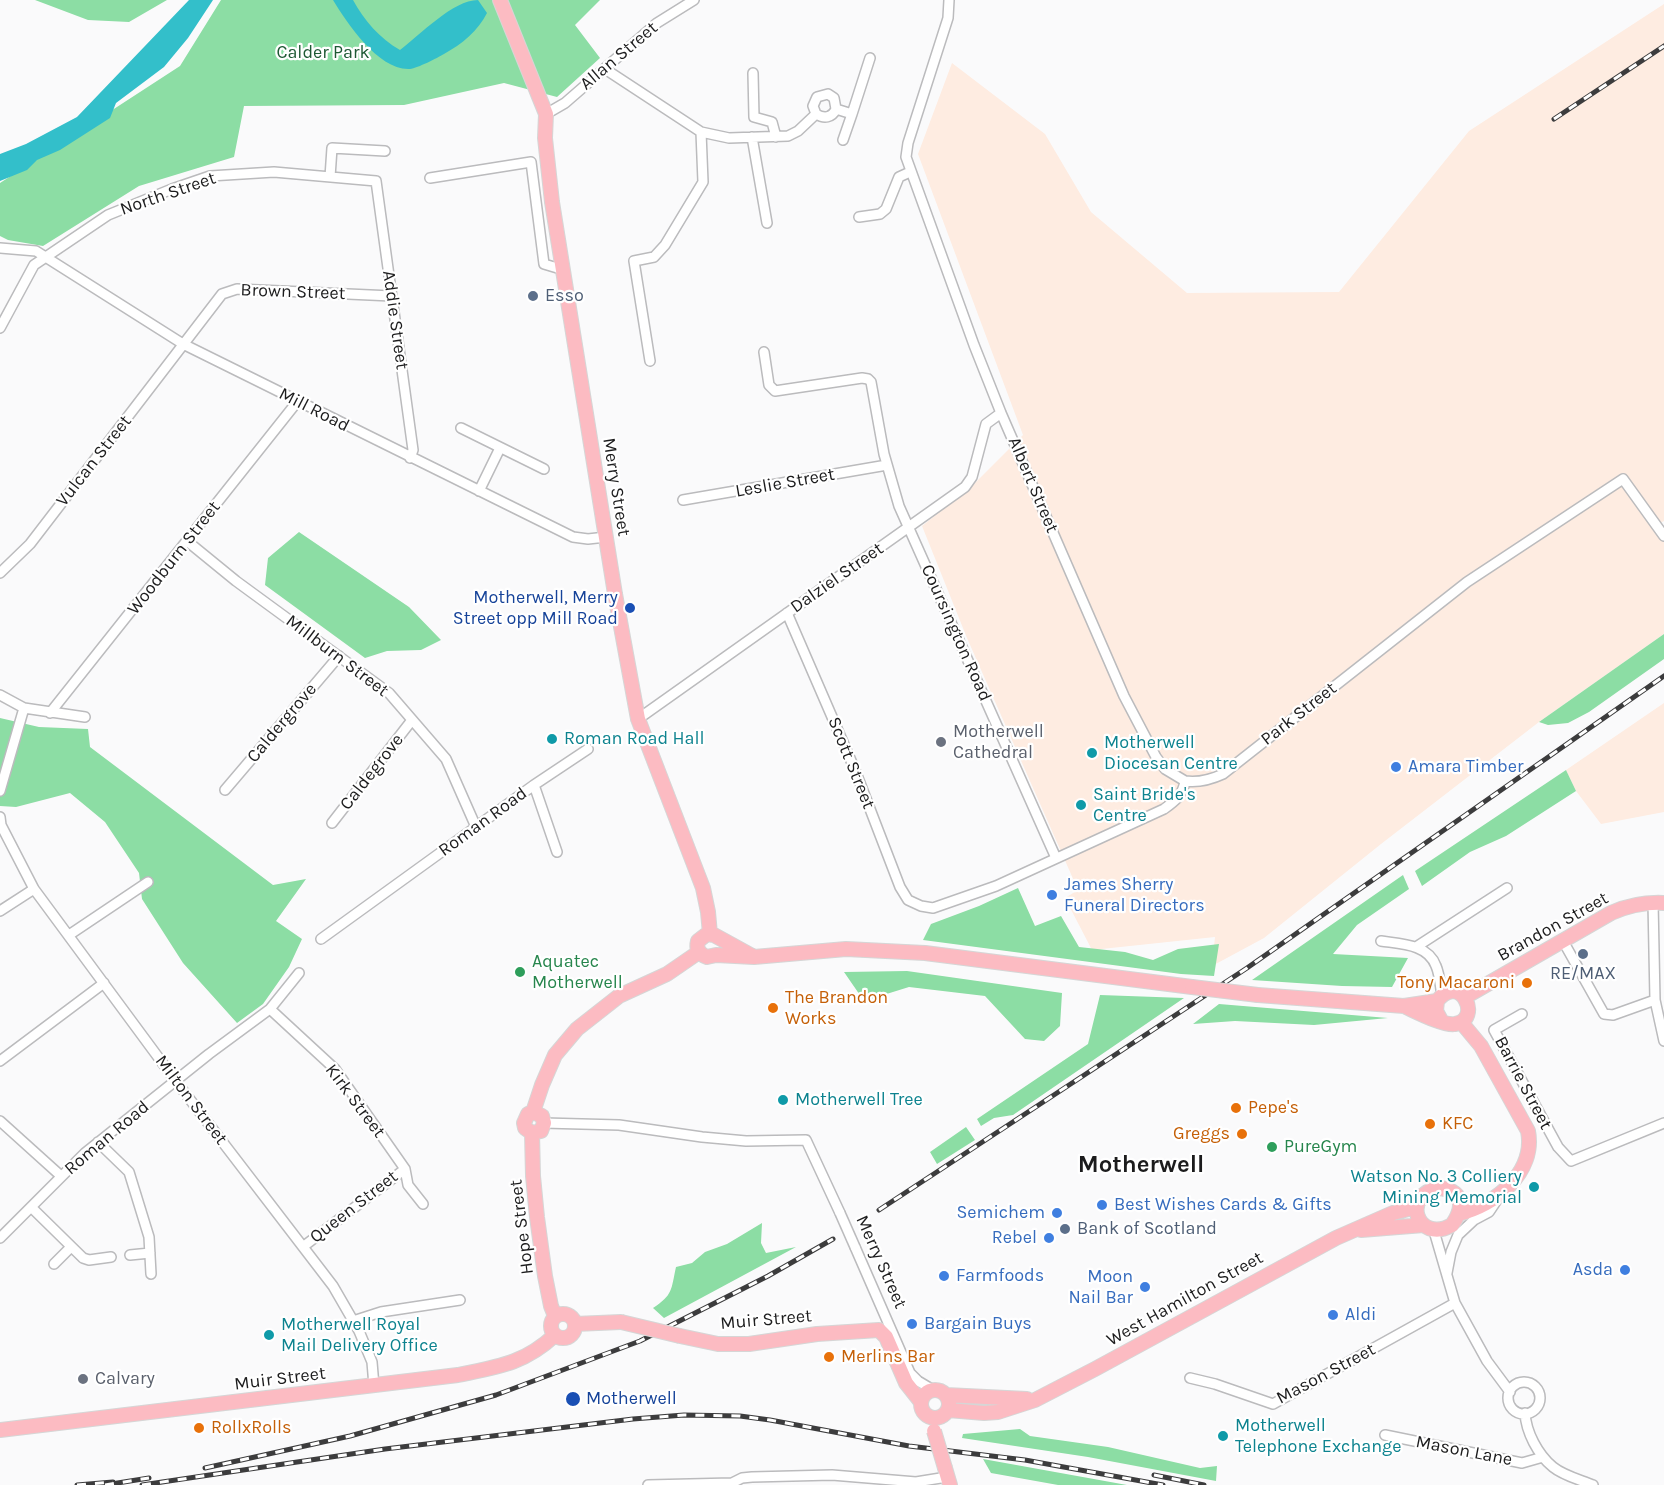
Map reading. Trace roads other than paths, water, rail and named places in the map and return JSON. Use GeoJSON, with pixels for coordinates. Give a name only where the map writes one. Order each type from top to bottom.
{"type":"FeatureCollection","features":[{"type":"Feature","properties":{"kind":"main road","name":"Merry Street"},"geometry":{"type":"LineString","coordinates":[[500,0],[546,114],[545,138],[551,191],[606,537],[638,719],[703,888],[714,937]]}},
{"type":"Feature","properties":{"kind":"main road","name":"Brandon Street"},"geometry":{"type":"LineString","coordinates":[[1465,997],[1629,905],[1658,902]]}},
{"type":"Feature","properties":{"kind":"main road"},"geometry":{"type":"LineString","coordinates":[[754,957],[714,937],[703,936],[698,941],[699,952],[707,957],[716,955],[754,957],[846,949],[925,953],[1258,995],[1404,1006],[1440,998],[1453,991],[1465,997],[1468,1002],[1468,1012],[1461,1022],[1448,1024],[1404,1006]]}},
{"type":"Feature","properties":{"kind":"main road"},"geometry":{"type":"LineString","coordinates":[[714,937],[720,947],[716,955]]}},
{"type":"Feature","properties":{"kind":"main road"},"geometry":{"type":"LineString","coordinates":[[533,1112],[542,1116],[544,1123],[541,1131],[532,1133],[525,1128],[524,1123],[528,1114],[533,1112],[555,1055],[577,1029],[619,996],[667,974],[699,952]]}},
{"type":"Feature","properties":{"kind":"main road"},"geometry":{"type":"LineString","coordinates":[[1440,998],[1436,1011],[1442,1022]]}},
{"type":"Feature","properties":{"kind":"main road"},"geometry":{"type":"LineString","coordinates":[[1458,1214],[1475,1211],[1503,1192],[1517,1177],[1527,1158],[1530,1144],[1528,1131],[1480,1046],[1461,1022]]}},
{"type":"Feature","properties":{"kind":"main road","name":"Hope Street"},"geometry":{"type":"LineString","coordinates":[[532,1133],[537,1217],[550,1306],[555,1316]]}},
{"type":"Feature","properties":{"kind":"main road"},"geometry":{"type":"LineString","coordinates":[[1459,1198],[1458,1214],[1452,1225],[1441,1230],[1429,1228],[1417,1216],[1416,1207],[1419,1200],[1431,1190],[1449,1190],[1459,1198],[1490,1200]]}},
{"type":"Feature","properties":{"kind":"main road","name":"West Hamilton Street"},"geometry":{"type":"LineString","coordinates":[[948,1410],[998,1412],[1035,1400],[1254,1281],[1352,1231],[1393,1213],[1416,1207]]}},
{"type":"Feature","properties":{"kind":"main road","name":"West Hamilton Street"},"geometry":{"type":"LineString","coordinates":[[1352,1231],[1429,1228]]}},
{"type":"Feature","properties":{"kind":"main road"},"geometry":{"type":"LineString","coordinates":[[566,1314],[571,1317],[575,1324],[574,1332],[568,1337],[560,1338],[555,1335],[550,1325],[555,1316],[566,1314]]}},
{"type":"Feature","properties":{"kind":"main road","name":"Muir Street"},"geometry":{"type":"LineString","coordinates":[[575,1324],[621,1322],[718,1344],[749,1344],[817,1334],[879,1330],[886,1337],[906,1383],[921,1402]]}},
{"type":"Feature","properties":{"kind":"main road","name":"Muir Street"},"geometry":{"type":"LineString","coordinates":[[0,1430],[458,1375],[518,1360],[540,1349],[555,1335]]}},
{"type":"Feature","properties":{"kind":"main road"},"geometry":{"type":"LineString","coordinates":[[933,1425],[948,1410],[950,1403],[941,1391],[933,1390],[926,1393],[921,1402],[922,1411],[933,1425],[948,1476]]}},
{"type":"Feature","properties":{"kind":"main road"},"geometry":{"type":"LineString","coordinates":[[946,1395],[1035,1400]]}},
{"type":"Feature","properties":{"kind":"street","name":"Allan Street"},"geometry":{"type":"LineString","coordinates":[[546,114],[565,103],[657,23],[694,0]]}},
{"type":"Feature","properties":{"kind":"street"},"geometry":{"type":"LineString","coordinates":[[859,217],[880,214],[886,209],[899,177],[910,172],[906,157],[908,143],[950,11],[950,0]]}},
{"type":"Feature","properties":{"kind":"street"},"geometry":{"type":"LineString","coordinates":[[843,140],[870,58]]}},
{"type":"Feature","properties":{"kind":"street"},"geometry":{"type":"LineString","coordinates":[[605,69],[701,132],[729,138],[788,136],[798,131],[816,114]]}},
{"type":"Feature","properties":{"kind":"street"},"geometry":{"type":"LineString","coordinates":[[753,73],[754,117],[772,122],[776,137]]}},
{"type":"Feature","properties":{"kind":"street"},"geometry":{"type":"LineString","coordinates":[[816,114],[813,106],[815,99],[820,95],[828,94],[834,98],[836,109]]}},
{"type":"Feature","properties":{"kind":"street"},"geometry":{"type":"LineString","coordinates":[[836,109],[852,114]]}},
{"type":"Feature","properties":{"kind":"street"},"geometry":{"type":"LineString","coordinates":[[816,114],[829,117],[836,109]]}},
{"type":"Feature","properties":{"kind":"street"},"geometry":{"type":"LineString","coordinates":[[650,361],[634,261],[654,257],[665,245],[703,182],[701,132]]}},
{"type":"Feature","properties":{"kind":"street"},"geometry":{"type":"LineString","coordinates":[[752,137],[767,224]]}},
{"type":"Feature","properties":{"kind":"street"},"geometry":{"type":"LineString","coordinates":[[330,177],[332,148],[385,151]]}},
{"type":"Feature","properties":{"kind":"street"},"geometry":{"type":"LineString","coordinates":[[430,178],[531,162],[544,264],[564,270]]}},
{"type":"Feature","properties":{"kind":"street","name":"North Street"},"geometry":{"type":"LineString","coordinates":[[0,328],[34,265],[108,215],[210,176],[274,172],[376,181]]}},
{"type":"Feature","properties":{"kind":"street","name":"Albert Street"},"geometry":{"type":"LineString","coordinates":[[910,172],[1001,413],[1124,696],[1155,757],[1166,769],[1185,781]]}},
{"type":"Feature","properties":{"kind":"street","name":"Addie Street"},"geometry":{"type":"LineString","coordinates":[[376,181],[413,450],[410,458]]}},
{"type":"Feature","properties":{"kind":"street","name":"Mill Road"},"geometry":{"type":"LineString","coordinates":[[0,248],[36,250],[183,344],[573,537],[588,539],[606,537]]}},
{"type":"Feature","properties":{"kind":"street","name":"Brown Street"},"geometry":{"type":"LineString","coordinates":[[183,344],[218,298],[232,290],[392,296]]}},
{"type":"Feature","properties":{"kind":"street","name":"Vulcan Street"},"geometry":{"type":"LineString","coordinates":[[0,573],[30,544],[183,344]]}},
{"type":"Feature","properties":{"kind":"street","name":"Coursington Road"},"geometry":{"type":"LineString","coordinates":[[764,352],[769,385],[775,391],[862,378],[871,382],[887,465],[899,506],[1056,858]]}},
{"type":"Feature","properties":{"kind":"street","name":"Woodburn Street"},"geometry":{"type":"LineString","coordinates":[[50,713],[297,402]]}},
{"type":"Feature","properties":{"kind":"street","name":"Dalziel Street"},"geometry":{"type":"LineString","coordinates":[[638,719],[964,487],[972,477],[986,424],[1001,413]]}},
{"type":"Feature","properties":{"kind":"street"},"geometry":{"type":"LineString","coordinates":[[461,428],[544,469]]}},
{"type":"Feature","properties":{"kind":"street"},"geometry":{"type":"LineString","coordinates":[[479,491],[500,448]]}},
{"type":"Feature","properties":{"kind":"street","name":"Leslie Street"},"geometry":{"type":"LineString","coordinates":[[683,500],[887,465]]}},
{"type":"Feature","properties":{"kind":"street","name":"Park Street"},"geometry":{"type":"LineString","coordinates":[[1185,781],[1210,780],[1223,774],[1467,582],[1623,479],[1664,536]]}},
{"type":"Feature","properties":{"kind":"street","name":"Millburn Street"},"geometry":{"type":"LineString","coordinates":[[187,541],[236,581],[389,693],[446,759],[476,827]]}},
{"type":"Feature","properties":{"kind":"street","name":"Scott Street"},"geometry":{"type":"LineString","coordinates":[[787,613],[855,770],[900,886],[908,900],[933,908],[996,886],[1056,858]]}},
{"type":"Feature","properties":{"kind":"street","name":"Caldergrove"},"geometry":{"type":"LineString","coordinates":[[225,790],[339,656]]}},
{"type":"Feature","properties":{"kind":"street"},"geometry":{"type":"LineString","coordinates":[[0,695],[24,708],[85,717]]}},
{"type":"Feature","properties":{"kind":"street"},"geometry":{"type":"LineString","coordinates":[[0,791],[24,708]]}},
{"type":"Feature","properties":{"kind":"street","name":"Caldegrove"},"geometry":{"type":"LineString","coordinates":[[332,823],[412,720]]}},
{"type":"Feature","properties":{"kind":"street","name":"Roman Road"},"geometry":{"type":"LineString","coordinates":[[321,939],[534,785],[588,749]]}},
{"type":"Feature","properties":{"kind":"street"},"geometry":{"type":"LineString","coordinates":[[1056,858],[1164,809],[1184,791],[1185,781]]}},
{"type":"Feature","properties":{"kind":"street"},"geometry":{"type":"LineString","coordinates":[[534,785],[557,852]]}},
{"type":"Feature","properties":{"kind":"street","name":"Milton Street"},"geometry":{"type":"LineString","coordinates":[[0,817],[1,825],[34,890],[333,1286],[353,1321],[372,1362],[374,1386]]}},
{"type":"Feature","properties":{"kind":"street"},"geometry":{"type":"LineString","coordinates":[[69,935],[148,882]]}},
{"type":"Feature","properties":{"kind":"street"},"geometry":{"type":"LineString","coordinates":[[1416,947],[1507,888]]}},
{"type":"Feature","properties":{"kind":"street"},"geometry":{"type":"LineString","coordinates":[[0,911],[34,890]]}},
{"type":"Feature","properties":{"kind":"street"},"geometry":{"type":"LineString","coordinates":[[1658,902],[1655,1000],[1664,1041]]}},
{"type":"Feature","properties":{"kind":"street"},"geometry":{"type":"LineString","coordinates":[[1382,941],[1416,947],[1430,957],[1436,965],[1440,998]]}},
{"type":"Feature","properties":{"kind":"street"},"geometry":{"type":"LineString","coordinates":[[1563,942],[1604,1014],[1613,1015],[1655,1000]]}},
{"type":"Feature","properties":{"kind":"street","name":"Roman Road"},"geometry":{"type":"LineString","coordinates":[[0,1238],[98,1142],[270,1009],[299,973]]}},
{"type":"Feature","properties":{"kind":"street"},"geometry":{"type":"LineString","coordinates":[[0,1061],[104,983]]}},
{"type":"Feature","properties":{"kind":"street","name":"Kirk Street"},"geometry":{"type":"LineString","coordinates":[[270,1009],[334,1069],[405,1169],[408,1185],[423,1204]]}},
{"type":"Feature","properties":{"kind":"street","name":"Barrie Street"},"geometry":{"type":"LineString","coordinates":[[1522,1014],[1494,1030],[1558,1147],[1571,1161],[1664,1123]]}},
{"type":"Feature","properties":{"kind":"street"},"geometry":{"type":"LineString","coordinates":[[0,1121],[61,1176]]}},
{"type":"Feature","properties":{"kind":"street","name":"Merry Street"},"geometry":{"type":"LineString","coordinates":[[544,1123],[618,1125],[746,1141],[807,1140],[910,1373],[933,1390]]}},
{"type":"Feature","properties":{"kind":"street"},"geometry":{"type":"LineString","coordinates":[[98,1142],[129,1173],[149,1237],[152,1274]]}},
{"type":"Feature","properties":{"kind":"street","name":"Queen Street"},"geometry":{"type":"LineString","coordinates":[[304,1246],[405,1169]]}},
{"type":"Feature","properties":{"kind":"street"},"geometry":{"type":"LineString","coordinates":[[1447,1276],[1458,1235],[1474,1220],[1489,1212],[1503,1192]]}},
{"type":"Feature","properties":{"kind":"street"},"geometry":{"type":"LineString","coordinates":[[31,1206],[83,1258],[89,1260],[111,1257]]}},
{"type":"Feature","properties":{"kind":"street"},"geometry":{"type":"LineString","coordinates":[[1429,1228],[1455,1303],[1487,1361],[1510,1392]]}},
{"type":"Feature","properties":{"kind":"street"},"geometry":{"type":"LineString","coordinates":[[54,1264],[71,1247]]}},
{"type":"Feature","properties":{"kind":"street"},"geometry":{"type":"LineString","coordinates":[[130,1255],[150,1253]]}},
{"type":"Feature","properties":{"kind":"street"},"geometry":{"type":"LineString","coordinates":[[353,1321],[381,1312],[460,1300]]}},
{"type":"Feature","properties":{"kind":"street","name":"Mason Street"},"geometry":{"type":"LineString","coordinates":[[1190,1378],[1215,1383],[1273,1404],[1455,1303]]}},
{"type":"Feature","properties":{"kind":"street"},"geometry":{"type":"LineString","coordinates":[[1521,1382],[1531,1383],[1540,1395],[1538,1406],[1525,1413],[1515,1411],[1509,1397],[1516,1384],[1521,1382]]}},
{"type":"Feature","properties":{"kind":"street"},"geometry":{"type":"LineString","coordinates":[[1525,1413],[1525,1425],[1543,1457],[1555,1469],[1593,1485]]}},
{"type":"Feature","properties":{"kind":"street","name":"Mason Lane"},"geometry":{"type":"LineString","coordinates":[[1385,1436],[1522,1463],[1543,1457]]}},
{"type":"Feature","properties":{"kind":"street"},"geometry":{"type":"LineString","coordinates":[[648,1485],[731,1484],[742,1478],[814,1474],[916,1482],[948,1476]]}},
{"type":"Feature","properties":{"kind":"water"},"geometry":{"type":"Polygon","coordinates":[[[189,0],[213,0],[188,38],[164,67],[116,103],[110,118],[60,150],[37,160],[27,170],[0,181],[0,154],[26,144],[77,117],[189,0]]]}},
{"type":"Feature","properties":{"kind":"water"},"geometry":{"type":"Polygon","coordinates":[[[333,0],[353,0],[373,28],[400,50],[437,19],[458,6],[478,0],[487,13],[474,31],[457,46],[418,67],[398,68],[365,44],[333,0]]]}},
{"type":"Feature","properties":{"kind":"railway"},"geometry":{"type":"LineString","coordinates":[[1554,119],[1664,46]]}},
{"type":"Feature","properties":{"kind":"railway"},"geometry":{"type":"LineString","coordinates":[[879,1210],[1247,968],[1664,676]]}},
{"type":"Feature","properties":{"kind":"railway"},"geometry":{"type":"LineString","coordinates":[[205,1468],[350,1436],[496,1395],[640,1341],[768,1276],[833,1239]]}},
{"type":"Feature","properties":{"kind":"railway"},"geometry":{"type":"LineString","coordinates":[[142,1485],[385,1449],[684,1415],[740,1416],[770,1420],[909,1446],[1025,1460],[1163,1485]]}},
{"type":"Feature","properties":{"kind":"railway"},"geometry":{"type":"LineString","coordinates":[[1154,1475],[1204,1485]]}},
{"type":"Feature","properties":{"kind":"railway"},"geometry":{"type":"LineString","coordinates":[[105,1485],[149,1478]]}},
{"type":"Feature","properties":{"kind":"railway"},"geometry":{"type":"LineString","coordinates":[[77,1485],[113,1482]]}},
{"type":"Feature","properties":{"kind":"place","name":"Esso"},"geometry":{"type":"Point","coordinates":[533,296]}},
{"type":"Feature","properties":{"kind":"place","name":"Motherwell, Merry Street opp Mill Road"},"geometry":{"type":"Point","coordinates":[630,608]}},
{"type":"Feature","properties":{"kind":"place","name":"Roman Road Hall"},"geometry":{"type":"Point","coordinates":[552,739]}},
{"type":"Feature","properties":{"kind":"place","name":"Motherwell Cathedral"},"geometry":{"type":"Point","coordinates":[941,742]}},
{"type":"Feature","properties":{"kind":"place","name":"Motherwell Diocesan Centre"},"geometry":{"type":"Point","coordinates":[1092,753]}},
{"type":"Feature","properties":{"kind":"place","name":"Amara Timber"},"geometry":{"type":"Point","coordinates":[1396,767]}},
{"type":"Feature","properties":{"kind":"place","name":"Saint Bride's Centre"},"geometry":{"type":"Point","coordinates":[1081,805]}},
{"type":"Feature","properties":{"kind":"place","name":"James Sherry Funeral Directors"},"geometry":{"type":"Point","coordinates":[1052,895]}},
{"type":"Feature","properties":{"kind":"place","name":"RE/MAX"},"geometry":{"type":"Point","coordinates":[1583,954]}},
{"type":"Feature","properties":{"kind":"place","name":"Aquatec Motherwell"},"geometry":{"type":"Point","coordinates":[520,972]}},
{"type":"Feature","properties":{"kind":"place","name":"Tony Macaroni"},"geometry":{"type":"Point","coordinates":[1527,983]}},
{"type":"Feature","properties":{"kind":"place","name":"The Brandon Works"},"geometry":{"type":"Point","coordinates":[773,1008]}},
{"type":"Feature","properties":{"kind":"place","name":"Motherwell Tree"},"geometry":{"type":"Point","coordinates":[783,1100]}},
{"type":"Feature","properties":{"kind":"place","name":"Pepe's"},"geometry":{"type":"Point","coordinates":[1236,1108]}},
{"type":"Feature","properties":{"kind":"place","name":"KFC"},"geometry":{"type":"Point","coordinates":[1430,1124]}},
{"type":"Feature","properties":{"kind":"place","name":"Greggs"},"geometry":{"type":"Point","coordinates":[1242,1134]}},
{"type":"Feature","properties":{"kind":"place","name":"PureGym"},"geometry":{"type":"Point","coordinates":[1272,1147]}},
{"type":"Feature","properties":{"kind":"place","name":"Watson No. 3 Colliery Mining Memorial"},"geometry":{"type":"Point","coordinates":[1534,1187]}},
{"type":"Feature","properties":{"kind":"place","name":"Best Wishes Cards & Gifts"},"geometry":{"type":"Point","coordinates":[1102,1205]}},
{"type":"Feature","properties":{"kind":"place","name":"Semichem"},"geometry":{"type":"Point","coordinates":[1057,1213]}},
{"type":"Feature","properties":{"kind":"place","name":"Bank of Scotland"},"geometry":{"type":"Point","coordinates":[1065,1229]}},
{"type":"Feature","properties":{"kind":"place","name":"Rebel"},"geometry":{"type":"Point","coordinates":[1049,1238]}},
{"type":"Feature","properties":{"kind":"place","name":"Asda"},"geometry":{"type":"Point","coordinates":[1625,1270]}},
{"type":"Feature","properties":{"kind":"place","name":"Farmfoods"},"geometry":{"type":"Point","coordinates":[944,1276]}},
{"type":"Feature","properties":{"kind":"place","name":"Moon Nail Bar"},"geometry":{"type":"Point","coordinates":[1145,1287]}},
{"type":"Feature","properties":{"kind":"place","name":"Aldi"},"geometry":{"type":"Point","coordinates":[1333,1315]}},
{"type":"Feature","properties":{"kind":"place","name":"Bargain Buys"},"geometry":{"type":"Point","coordinates":[912,1324]}},
{"type":"Feature","properties":{"kind":"place","name":"Motherwell Royal Mail Delivery Office"},"geometry":{"type":"Point","coordinates":[269,1335]}},
{"type":"Feature","properties":{"kind":"place","name":"Merlins Bar"},"geometry":{"type":"Point","coordinates":[829,1357]}},
{"type":"Feature","properties":{"kind":"place","name":"Calvary"},"geometry":{"type":"Point","coordinates":[83,1379]}},
{"type":"Feature","properties":{"kind":"place","name":"Motherwell"},"geometry":{"type":"Point","coordinates":[573,1399]}},
{"type":"Feature","properties":{"kind":"place","name":"RollxRolls"},"geometry":{"type":"Point","coordinates":[199,1428]}},
{"type":"Feature","properties":{"kind":"place","name":"Motherwell Telephone Exchange"},"geometry":{"type":"Point","coordinates":[1223,1436]}},
{"type":"Feature","properties":{"kind":"district","name":"Motherwell"},"geometry":{"type":"Point","coordinates":[1141,1165]}},
{"type":"Feature","properties":{"kind":"park label","name":"Calder Park"},"geometry":{"type":"Point","coordinates":[323,53]}}]}
